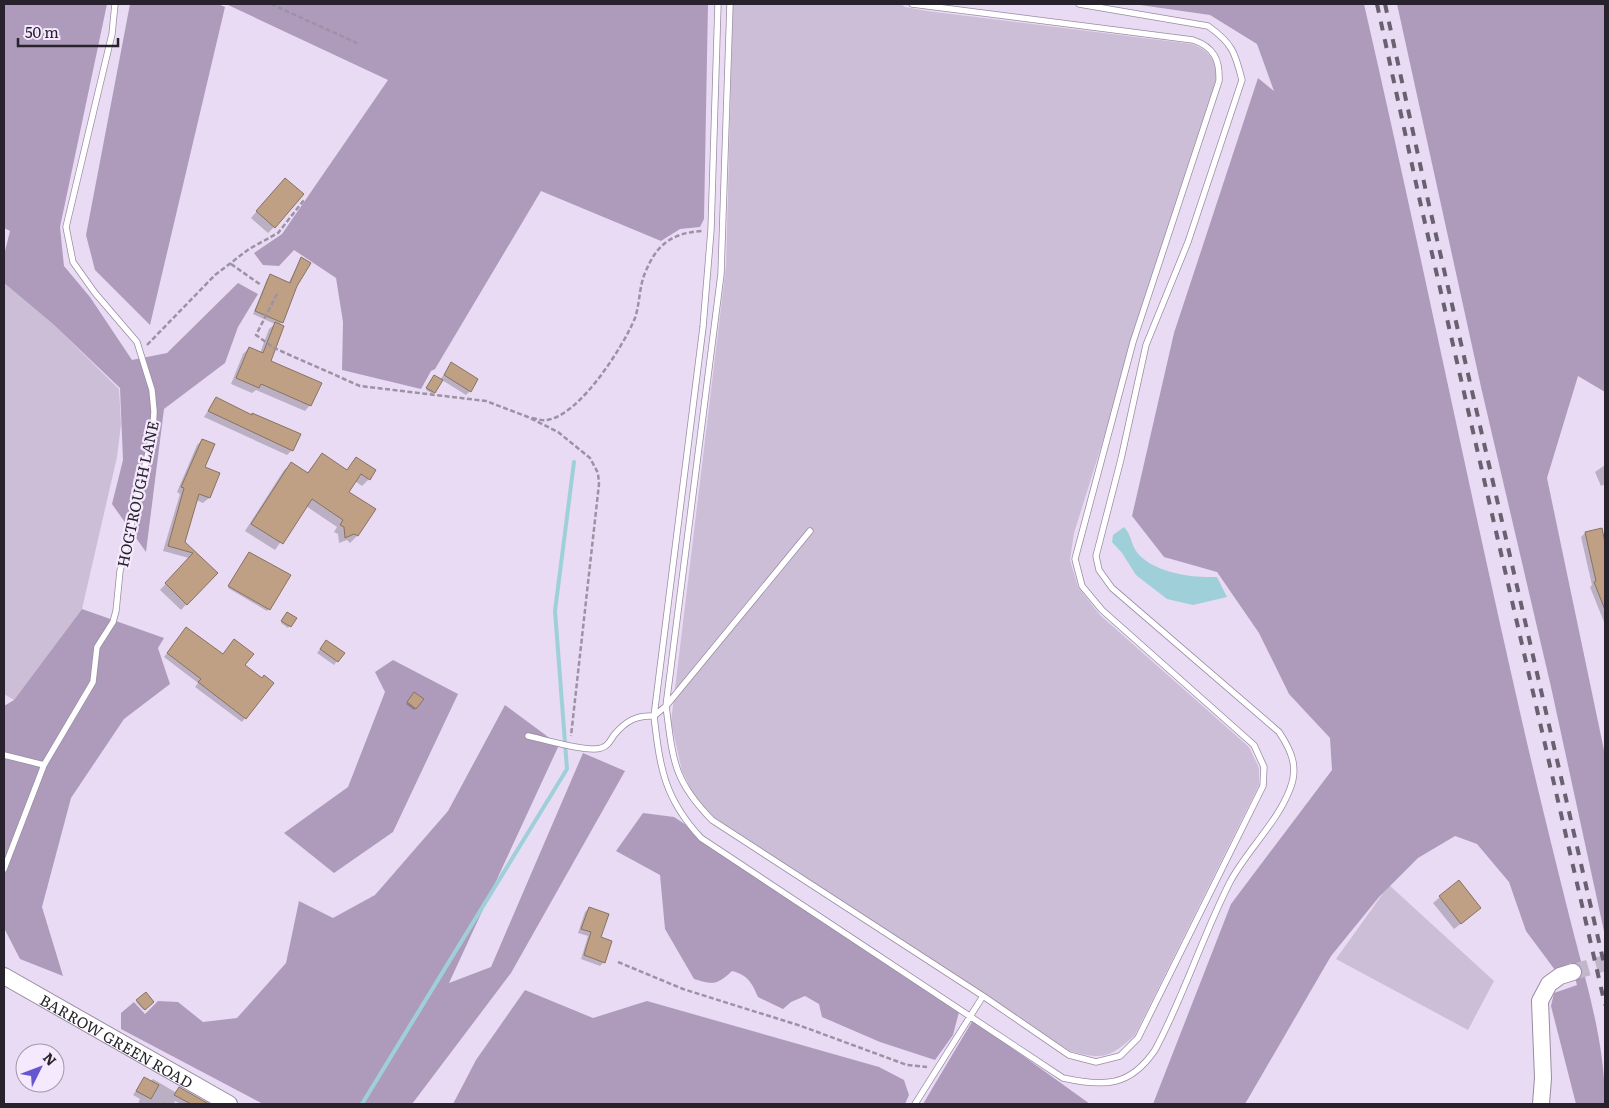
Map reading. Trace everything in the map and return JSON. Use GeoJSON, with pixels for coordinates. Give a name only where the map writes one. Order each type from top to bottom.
{"type":"FeatureCollection","features":[{"type":"Feature","properties":{"kind":"street"},"geometry":{"type":"LineString","coordinates":[[1542,1104],[1543,1078],[1540,1001],[1549,984],[1560,976],[1574,972]]}},
{"type":"Feature","properties":{"kind":"street","name":"BARROW GREEN ROAD"},"geometry":{"type":"LineString","coordinates":[[4,976],[229,1104]]}},
{"type":"Feature","properties":{"kind":"lane","name":"HOGTROUGH LANE"},"geometry":{"type":"LineString","coordinates":[[4,869],[44,765],[93,682],[97,647],[113,622],[116,612],[120,571],[153,432],[152,390],[137,342],[94,293],[73,262],[66,227],[112,34],[115,4]]}},
{"type":"Feature","properties":{"kind":"lane"},"geometry":{"type":"LineString","coordinates":[[718,4],[710,230],[703,327],[654,716],[663,779],[686,821],[701,838],[1064,1078],[1088,1084],[1111,1084],[1129,1077],[1145,1064],[1163,1036],[1216,911],[1234,876],[1281,806],[1290,789],[1294,771],[1292,752],[1279,732],[1112,588],[1099,570],[1096,556],[1121,459],[1146,345],[1188,242],[1242,80],[1236,54],[1226,38],[1208,26],[1079,4]]}},
{"type":"Feature","properties":{"kind":"lane"},"geometry":{"type":"LineString","coordinates":[[730,4],[721,274],[666,706],[673,756],[678,776],[692,800],[712,820],[983,996],[1069,1055],[1096,1062],[1120,1056],[1138,1038],[1263,786],[1264,767],[1254,745],[1102,610],[1082,586],[1075,559],[1133,342],[1219,81],[1220,66],[1214,53],[1204,44],[1193,40],[912,4]]}},
{"type":"Feature","properties":{"kind":"lane"},"geometry":{"type":"LineString","coordinates":[[528,736],[595,750],[602,748],[632,719],[641,716],[654,716],[666,706],[810,531]]}},
{"type":"Feature","properties":{"kind":"lane"},"geometry":{"type":"LineString","coordinates":[[4,755],[44,765]]}},
{"type":"Feature","properties":{"kind":"lane"},"geometry":{"type":"LineString","coordinates":[[915,1104],[983,996]]}},
{"type":"Feature","properties":{"kind":"path"},"geometry":{"type":"LineString","coordinates":[[271,4],[358,44]]}},
{"type":"Feature","properties":{"kind":"path"},"geometry":{"type":"LineString","coordinates":[[140,353],[215,275],[249,249],[278,233],[304,200]]}},
{"type":"Feature","properties":{"kind":"path"},"geometry":{"type":"LineString","coordinates":[[528,417],[546,421],[561,416],[581,400],[614,354],[634,318],[645,273],[652,260],[669,238],[682,232],[710,230]]}},
{"type":"Feature","properties":{"kind":"path"},"geometry":{"type":"LineString","coordinates":[[231,264],[261,286]]}},
{"type":"Feature","properties":{"kind":"path"},"geometry":{"type":"LineString","coordinates":[[277,294],[256,335],[274,348],[360,386],[486,401],[528,417],[558,432],[590,458],[598,473],[599,484],[570,745]]}},
{"type":"Feature","properties":{"kind":"path"},"geometry":{"type":"LineString","coordinates":[[618,962],[683,989],[801,1026],[907,1066],[917,1068],[930,1066],[942,1060]]}},
{"type":"Feature","properties":{"kind":"shaded area"},"geometry":{"type":"Polygon","coordinates":[[[4,4],[107,4],[60,227],[64,266],[90,297],[132,360],[167,353],[238,283],[258,294],[238,327],[225,363],[164,409],[146,552],[112,504],[123,460],[120,388],[53,324],[4,283],[4,255],[10,231],[4,228],[4,4]]]}},
{"type":"Feature","properties":{"kind":"shaded area"},"geometry":{"type":"Polygon","coordinates":[[[130,4],[218,4],[225,7],[150,325],[95,270],[86,235],[130,4]]]}},
{"type":"Feature","properties":{"kind":"shaded area"},"geometry":{"type":"Polygon","coordinates":[[[226,4],[708,4],[704,219],[700,227],[680,229],[661,241],[541,191],[435,369],[431,371],[421,389],[342,370],[343,322],[336,278],[294,250],[279,266],[263,265],[254,253],[282,234],[388,80],[226,4]]]}},
{"type":"Feature","properties":{"kind":"shaded area"},"geometry":{"type":"Polygon","coordinates":[[[733,4],[901,4],[905,7],[927,11],[1192,44],[1208,53],[1214,62],[1216,80],[1074,533],[1070,560],[1078,587],[1100,615],[1249,747],[1259,768],[1259,785],[1135,1035],[1112,1053],[1091,1056],[1070,1051],[714,817],[695,797],[682,771],[671,722],[726,266],[733,4]]]}},
{"type":"Feature","properties":{"kind":"shaded area"},"geometry":{"type":"Polygon","coordinates":[[[1133,4],[1364,4],[1525,734],[1599,1037],[1605,1104],[1576,1104],[1551,1006],[1554,993],[1577,985],[1571,963],[1555,970],[1526,931],[1509,882],[1477,844],[1455,836],[1418,858],[1379,897],[1331,956],[1245,1104],[1153,1104],[1231,904],[1332,770],[1330,738],[1289,694],[1259,633],[1217,572],[1164,557],[1132,516],[1174,333],[1258,78],[1274,91],[1257,44],[1210,15],[1133,4]]]}},
{"type":"Feature","properties":{"kind":"shaded area"},"geometry":{"type":"Polygon","coordinates":[[[1397,4],[1605,4],[1605,392],[1578,376],[1547,478],[1605,755],[1605,936],[1551,687],[1481,387],[1397,4]]]}},
{"type":"Feature","properties":{"kind":"shaded area"},"geometry":{"type":"Polygon","coordinates":[[[4,283],[53,324],[119,389],[121,424],[117,457],[82,609],[14,700],[4,694],[4,283]]]}},
{"type":"Feature","properties":{"kind":"shaded area"},"geometry":{"type":"Polygon","coordinates":[[[1124,527],[1129,534],[1134,548],[1143,558],[1162,569],[1174,573],[1217,577],[1227,597],[1193,605],[1167,599],[1136,575],[1122,553],[1112,542],[1113,535],[1124,527]]]}},
{"type":"Feature","properties":{"kind":"shaded area"},"geometry":{"type":"Polygon","coordinates":[[[82,609],[164,638],[158,648],[170,684],[124,719],[71,798],[42,907],[63,976],[20,959],[4,928],[4,706],[14,700],[82,609]]]}},
{"type":"Feature","properties":{"kind":"shaded area"},"geometry":{"type":"Polygon","coordinates":[[[393,660],[458,694],[393,832],[334,873],[284,833],[348,787],[385,692],[375,672],[393,660]]]}},
{"type":"Feature","properties":{"kind":"shaded area"},"geometry":{"type":"Polygon","coordinates":[[[505,705],[559,745],[449,983],[491,967],[583,753],[625,771],[511,973],[412,1104],[263,1104],[121,1029],[121,1013],[134,1002],[145,1014],[158,1001],[178,1002],[203,1022],[237,1018],[286,963],[299,901],[333,918],[375,895],[448,811],[505,705]]]}},
{"type":"Feature","properties":{"kind":"shaded area"},"geometry":{"type":"Polygon","coordinates":[[[643,813],[674,817],[879,952],[959,1012],[953,1035],[935,1060],[880,1042],[822,1017],[819,1004],[805,996],[791,1002],[783,1009],[758,997],[749,980],[732,971],[722,979],[710,983],[694,979],[665,929],[660,875],[616,851],[643,813]]]}},
{"type":"Feature","properties":{"kind":"shaded area"},"geometry":{"type":"Polygon","coordinates":[[[1389,885],[1494,981],[1468,1030],[1336,959],[1389,885]]]}},
{"type":"Feature","properties":{"kind":"shaded area"},"geometry":{"type":"Polygon","coordinates":[[[525,990],[593,1018],[647,1001],[879,1067],[904,1080],[909,1095],[905,1104],[453,1104],[476,1060],[525,990]]]}},
{"type":"Feature","properties":{"kind":"shaded area"},"geometry":{"type":"Polygon","coordinates":[[[973,1020],[1090,1104],[923,1104],[973,1020]]]}},
{"type":"Feature","properties":{"kind":"building"},"geometry":{"type":"Polygon","coordinates":[[[285,178],[304,194],[275,228],[256,211],[285,178]]]}},
{"type":"Feature","properties":{"kind":"building"},"geometry":{"type":"Polygon","coordinates":[[[301,257],[311,263],[297,286],[283,323],[255,311],[270,274],[290,283],[301,257]]]}},
{"type":"Feature","properties":{"kind":"building"},"geometry":{"type":"Polygon","coordinates":[[[275,322],[284,326],[271,361],[322,383],[311,406],[261,384],[259,388],[236,378],[249,347],[263,353],[275,322]]]}},
{"type":"Feature","properties":{"kind":"building"},"geometry":{"type":"Polygon","coordinates":[[[451,362],[478,379],[471,392],[444,375],[451,362]]]}},
{"type":"Feature","properties":{"kind":"building"},"geometry":{"type":"Polygon","coordinates":[[[434,375],[443,380],[435,393],[426,388],[434,375]]]}},
{"type":"Feature","properties":{"kind":"building"},"geometry":{"type":"Polygon","coordinates":[[[216,397],[252,415],[252,413],[301,434],[293,451],[208,411],[216,397]]]}},
{"type":"Feature","properties":{"kind":"building"},"geometry":{"type":"Polygon","coordinates":[[[202,439],[215,444],[205,467],[220,473],[210,498],[199,494],[185,542],[218,573],[187,605],[165,583],[193,553],[168,546],[184,488],[181,487],[202,439]]]}},
{"type":"Feature","properties":{"kind":"building"},"geometry":{"type":"Polygon","coordinates":[[[322,453],[347,470],[356,457],[376,470],[370,480],[361,474],[349,492],[376,509],[358,536],[354,534],[345,538],[344,527],[340,525],[343,520],[312,499],[283,544],[251,524],[291,462],[308,473],[322,453]]]}},
{"type":"Feature","properties":{"kind":"building"},"geometry":{"type":"Polygon","coordinates":[[[1602,528],[1605,543],[1605,610],[1594,582],[1596,581],[1585,532],[1602,528]]]}},
{"type":"Feature","properties":{"kind":"building"},"geometry":{"type":"Polygon","coordinates":[[[249,552],[291,575],[270,610],[228,586],[249,552]]]}},
{"type":"Feature","properties":{"kind":"building"},"geometry":{"type":"Polygon","coordinates":[[[287,612],[297,618],[291,627],[281,621],[287,612]]]}},
{"type":"Feature","properties":{"kind":"building"},"geometry":{"type":"Polygon","coordinates":[[[186,627],[223,654],[234,639],[254,654],[245,665],[262,678],[264,675],[274,683],[246,719],[198,682],[201,679],[167,653],[186,627]]]}},
{"type":"Feature","properties":{"kind":"building"},"geometry":{"type":"Polygon","coordinates":[[[326,640],[345,653],[338,662],[320,649],[326,640]]]}},
{"type":"Feature","properties":{"kind":"building"},"geometry":{"type":"Polygon","coordinates":[[[414,692],[424,699],[416,709],[407,702],[414,692]]]}},
{"type":"Feature","properties":{"kind":"building"},"geometry":{"type":"Polygon","coordinates":[[[1459,880],[1481,908],[1461,924],[1439,896],[1459,880]]]}},
{"type":"Feature","properties":{"kind":"building"},"geometry":{"type":"Polygon","coordinates":[[[589,907],[609,914],[601,937],[612,941],[605,963],[584,955],[591,932],[581,929],[589,907]]]}},
{"type":"Feature","properties":{"kind":"building"},"geometry":{"type":"Polygon","coordinates":[[[146,992],[154,1002],[145,1010],[136,1000],[146,992]]]}},
{"type":"Feature","properties":{"kind":"building"},"geometry":{"type":"Polygon","coordinates":[[[144,1077],[159,1085],[151,1099],[136,1091],[144,1077]]]}},
{"type":"Feature","properties":{"kind":"building"},"geometry":{"type":"Polygon","coordinates":[[[179,1087],[209,1104],[191,1104],[174,1095],[179,1087]]]}},
{"type":"Feature","properties":{"kind":"waterway"},"geometry":{"type":"LineString","coordinates":[[362,1104],[567,769],[555,611],[574,462]]}},
{"type":"Feature","properties":{"kind":"tunnel"},"geometry":{"type":"LineString","coordinates":[[1573,972],[1605,963]]}},
{"type":"Feature","properties":{"kind":"railway"},"geometry":{"type":"LineString","coordinates":[[1377,4],[1419,197],[1605,1005]]}},
{"type":"Feature","properties":{"kind":"railway"},"geometry":{"type":"LineString","coordinates":[[1385,4],[1427,196],[1605,968]]}}]}
